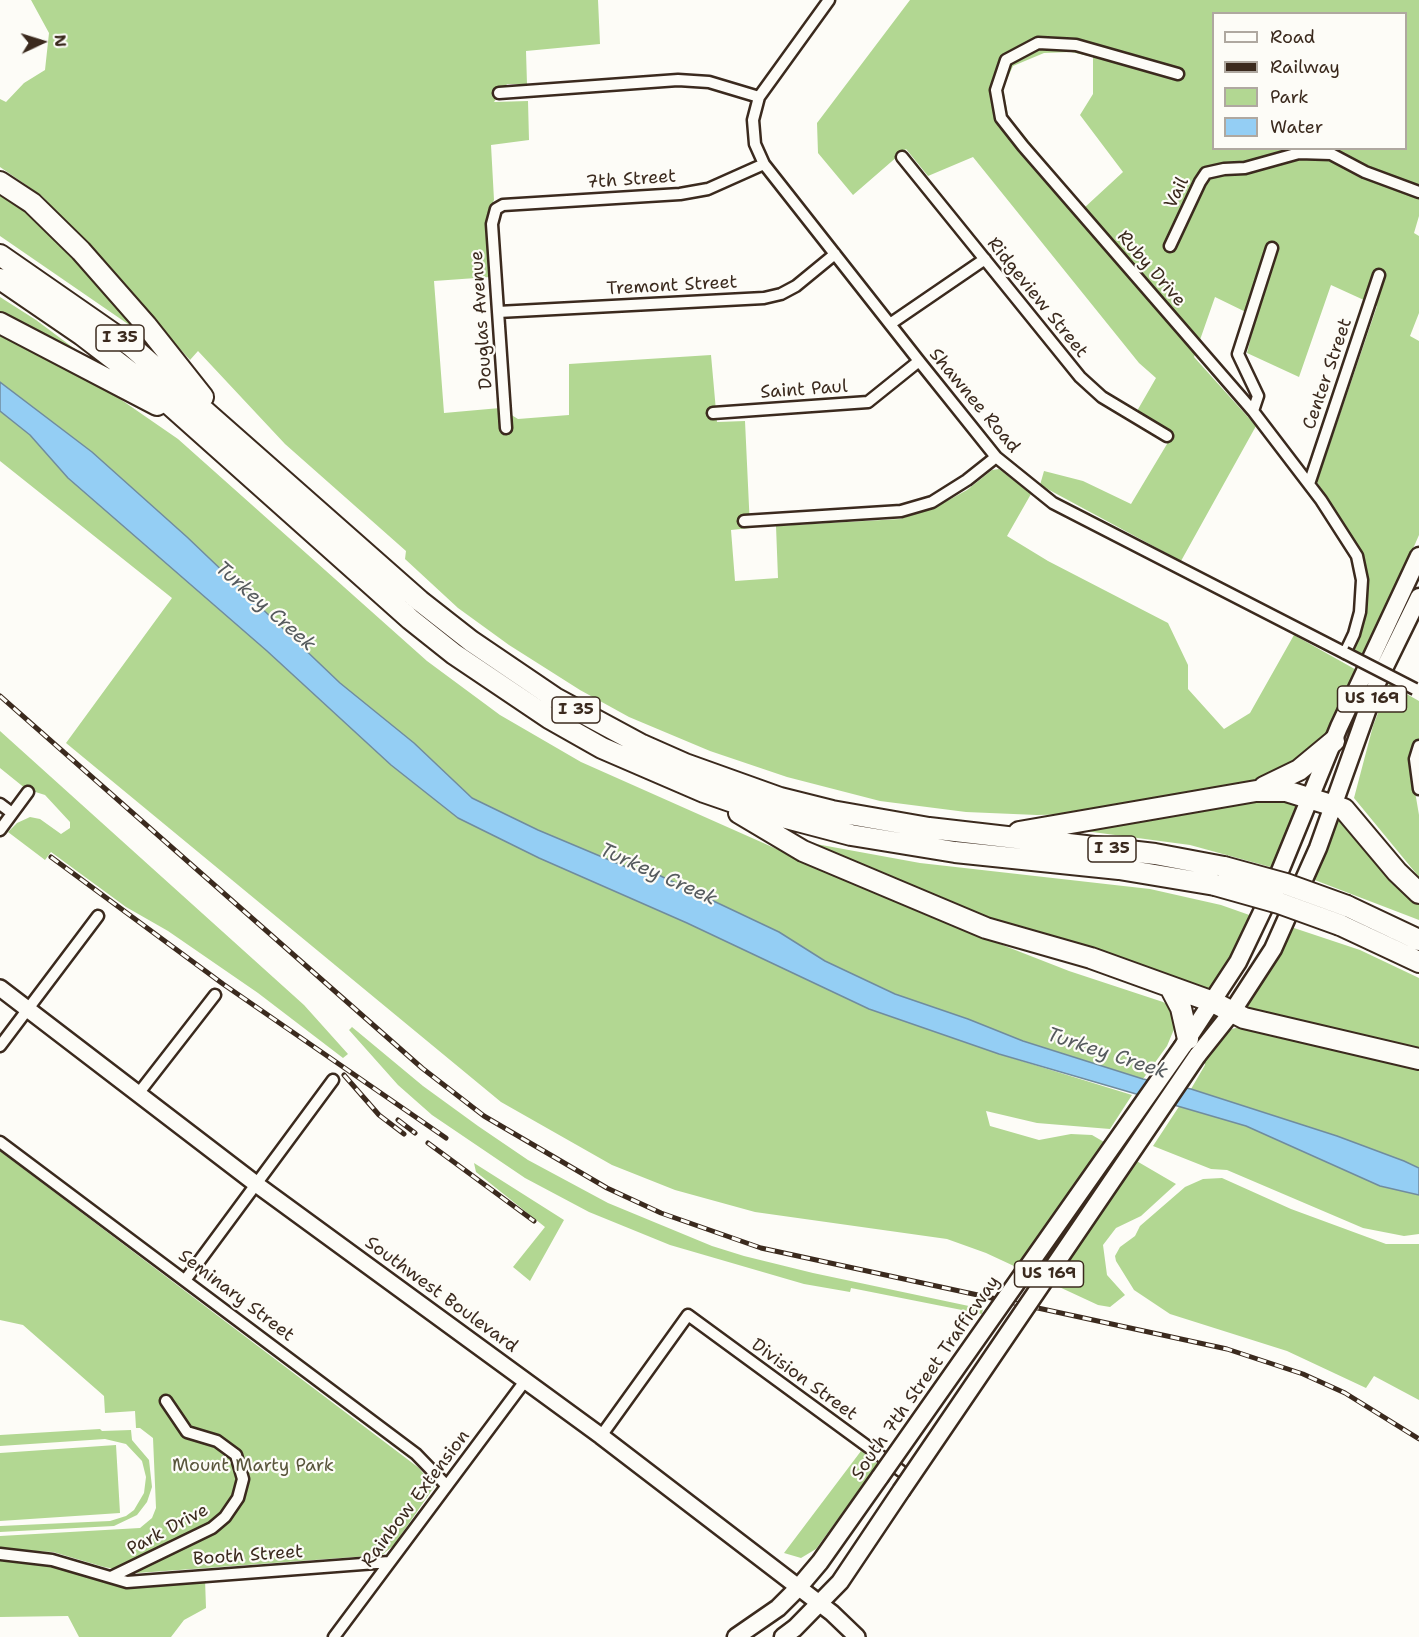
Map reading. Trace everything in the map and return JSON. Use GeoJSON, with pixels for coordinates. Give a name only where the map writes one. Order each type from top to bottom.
{"type":"FeatureCollection","features":[{"type":"Feature","properties":{"kind":"highway"},"geometry":{"type":"LineString","coordinates":[[0,182],[22,196],[81,251],[146,325],[231,432]]}},
{"type":"Feature","properties":{"kind":"highway"},"geometry":{"type":"LineString","coordinates":[[0,188],[22,196]]}},
{"type":"Feature","properties":{"kind":"highway","name":"I 35"},"geometry":{"type":"LineString","coordinates":[[0,255],[131,346],[420,601],[462,635],[512,671],[598,722],[685,764],[780,798],[882,821],[1155,854],[1224,867],[1286,884],[1347,906],[1419,940]]}},
{"type":"Feature","properties":{"kind":"highway","name":"I 35"},"geometry":{"type":"LineString","coordinates":[[0,279],[111,357],[189,421],[410,619],[499,686],[602,748],[704,792],[756,810],[851,836],[956,852],[1119,869],[1215,885],[1279,903],[1340,924],[1419,962]]}},
{"type":"Feature","properties":{"kind":"highway"},"geometry":{"type":"LineString","coordinates":[[0,323],[189,421]]}},
{"type":"Feature","properties":{"kind":"highway"},"geometry":{"type":"LineString","coordinates":[[1256,791],[1299,770],[1334,741]]}},
{"type":"Feature","properties":{"kind":"highway"},"geometry":{"type":"LineString","coordinates":[[999,836],[1256,791],[1286,791],[1344,809],[1419,893]]}},
{"type":"Feature","properties":{"kind":"highway"},"geometry":{"type":"LineString","coordinates":[[704,792],[803,851],[986,928],[1090,958],[1213,1002],[1244,1018],[1419,1059]]}},
{"type":"Feature","properties":{"kind":"highway"},"geometry":{"type":"LineString","coordinates":[[1170,987],[1181,1008],[1189,1047]]}},
{"type":"Feature","properties":{"kind":"main road","name":"South 7th Street Trafficway"},"geometry":{"type":"LineString","coordinates":[[819,1604],[840,1582],[901,1491],[1189,1047],[1238,962],[1271,893],[1334,741],[1419,556]]}},
{"type":"Feature","properties":{"kind":"main road","name":"South 7th Street Trafficway"},"geometry":{"type":"LineString","coordinates":[[798,1588],[820,1562],[1189,1047],[1232,1012],[1273,949],[1334,806],[1377,683],[1419,597]]}},
{"type":"Feature","properties":{"kind":"main road","name":"Southwest Boulevard"},"geometry":{"type":"LineString","coordinates":[[0,988],[256,1184],[601,1436],[819,1604],[857,1637]]}},
{"type":"Feature","properties":{"kind":"main road","name":"US 169"},"geometry":{"type":"LineString","coordinates":[[736,1637],[778,1608],[798,1588]]}},
{"type":"Feature","properties":{"kind":"main road","name":"US 169"},"geometry":{"type":"LineString","coordinates":[[783,1637],[819,1604]]}},
{"type":"Feature","properties":{"kind":"street","name":"Shawnee Road"},"geometry":{"type":"LineString","coordinates":[[826,1],[759,97],[753,120],[755,144],[764,164],[996,457],[1053,503],[1417,690]]}},
{"type":"Feature","properties":{"kind":"street","name":"Ruby Drive"},"geometry":{"type":"LineString","coordinates":[[1178,74],[1076,45],[1038,43],[1006,60],[996,90],[1001,118],[1253,411],[1309,484],[1357,556],[1362,580],[1360,612],[1354,634],[1345,653]]}},
{"type":"Feature","properties":{"kind":"street"},"geometry":{"type":"LineString","coordinates":[[499,93],[678,80],[709,82],[759,97]]}},
{"type":"Feature","properties":{"kind":"street","name":"Vail"},"geometry":{"type":"LineString","coordinates":[[1170,246],[1206,173],[1224,169],[1245,168],[1299,153],[1331,154],[1365,172],[1419,192]]}},
{"type":"Feature","properties":{"kind":"street","name":"Ridgeview Street"},"geometry":{"type":"LineString","coordinates":[[902,157],[1080,377],[1102,396],[1167,436]]}},
{"type":"Feature","properties":{"kind":"street","name":"7th Street"},"geometry":{"type":"LineString","coordinates":[[496,209],[503,205],[680,194],[708,189],[764,164]]}},
{"type":"Feature","properties":{"kind":"street","name":"Douglas Avenue"},"geometry":{"type":"LineString","coordinates":[[496,209],[492,224],[506,428]]}},
{"type":"Feature","properties":{"kind":"street"},"geometry":{"type":"LineString","coordinates":[[1253,411],[1258,396],[1238,354],[1272,248]]}},
{"type":"Feature","properties":{"kind":"street","name":"Tremont Street"},"geometry":{"type":"LineString","coordinates":[[498,312],[764,298],[781,294],[796,286],[835,254]]}},
{"type":"Feature","properties":{"kind":"street"},"geometry":{"type":"LineString","coordinates":[[890,324],[985,259]]}},
{"type":"Feature","properties":{"kind":"street","name":"Center Street"},"geometry":{"type":"LineString","coordinates":[[1309,484],[1379,275]]}},
{"type":"Feature","properties":{"kind":"street","name":"Saint Paul"},"geometry":{"type":"LineString","coordinates":[[713,413],[868,402],[919,361]]}},
{"type":"Feature","properties":{"kind":"street"},"geometry":{"type":"LineString","coordinates":[[744,521],[901,511],[932,502],[967,480],[996,457]]}},
{"type":"Feature","properties":{"kind":"street"},"geometry":{"type":"LineString","coordinates":[[1419,746],[1415,759],[1419,789]]}},
{"type":"Feature","properties":{"kind":"street"},"geometry":{"type":"LineString","coordinates":[[0,830],[28,792]]}},
{"type":"Feature","properties":{"kind":"street"},"geometry":{"type":"LineString","coordinates":[[0,804],[12,813]]}},
{"type":"Feature","properties":{"kind":"street"},"geometry":{"type":"LineString","coordinates":[[0,1046],[98,916]]}},
{"type":"Feature","properties":{"kind":"street"},"geometry":{"type":"LineString","coordinates":[[138,1094],[215,995]]}},
{"type":"Feature","properties":{"kind":"street"},"geometry":{"type":"LineString","coordinates":[[186,1279],[333,1080]]}},
{"type":"Feature","properties":{"kind":"street","name":"Seminary Street"},"geometry":{"type":"LineString","coordinates":[[0,1142],[186,1279],[416,1454],[446,1485]]}},
{"type":"Feature","properties":{"kind":"street","name":"Division Street"},"geometry":{"type":"LineString","coordinates":[[601,1436],[688,1315],[901,1471]]}},
{"type":"Feature","properties":{"kind":"street","name":"Rainbow Extension"},"geometry":{"type":"LineString","coordinates":[[334,1637],[525,1381]]}},
{"type":"Feature","properties":{"kind":"street","name":"Park Drive"},"geometry":{"type":"LineString","coordinates":[[110,1577],[212,1528],[225,1517],[238,1498],[243,1479],[236,1455],[217,1441],[187,1432],[165,1401]]}},
{"type":"Feature","properties":{"kind":"street","name":"Booth Street"},"geometry":{"type":"LineString","coordinates":[[0,1554],[52,1560],[127,1582],[389,1562]]}},
{"type":"Feature","properties":{"kind":"green space"},"geometry":{"type":"Polygon","coordinates":[[[31,0],[598,0],[600,44],[526,51],[527,84],[507,84],[494,102],[528,101],[529,140],[491,145],[494,200],[487,215],[490,277],[434,281],[444,413],[500,408],[518,419],[569,415],[569,364],[711,355],[717,422],[745,421],[750,528],[731,530],[735,581],[778,578],[776,526],[900,519],[936,507],[967,490],[992,470],[999,469],[1031,494],[1007,536],[1048,561],[1168,623],[1188,665],[1188,689],[1224,729],[1250,713],[1294,635],[1360,672],[1333,729],[1317,751],[1268,779],[1079,814],[966,812],[880,801],[787,777],[710,751],[629,717],[580,690],[509,645],[458,608],[405,559],[406,551],[285,444],[198,351],[190,360],[42,196],[0,167],[0,99],[6,102],[24,83],[45,70],[49,33],[31,0]]]}},
{"type":"Feature","properties":{"kind":"green space"},"geometry":{"type":"Polygon","coordinates":[[[910,0],[1419,0],[1419,216],[1414,233],[1419,236],[1419,313],[1410,336],[1419,341],[1419,535],[1366,656],[1354,650],[1368,602],[1368,581],[1362,553],[1317,482],[1377,306],[1331,285],[1299,377],[1247,353],[1256,317],[1215,297],[1194,357],[1256,426],[1181,561],[1040,485],[1044,471],[1083,481],[1131,504],[1173,434],[1137,411],[1156,378],[1139,363],[973,157],[928,176],[906,149],[853,195],[818,153],[817,123],[910,0]],[[1071,52],[1044,53],[1013,66],[1003,88],[1008,116],[1084,208],[1123,172],[1080,115],[1093,94],[1093,57],[1071,52]]]}},
{"type":"Feature","properties":{"kind":"green space"},"geometry":{"type":"Polygon","coordinates":[[[0,195],[23,207],[60,237],[141,333],[0,236],[0,195]]]}},
{"type":"Feature","properties":{"kind":"green space"},"geometry":{"type":"Polygon","coordinates":[[[0,297],[36,320],[91,361],[0,318],[0,297]]]}},
{"type":"Feature","properties":{"kind":"green space"},"geometry":{"type":"Polygon","coordinates":[[[0,335],[107,390],[178,439],[427,661],[500,715],[581,762],[923,914],[1069,971],[1163,1002],[1169,1006],[1177,1022],[1167,1046],[1143,1079],[1023,1041],[895,994],[825,961],[779,932],[648,870],[626,867],[538,830],[472,798],[414,743],[340,683],[187,537],[92,452],[0,382],[0,335]]]}},
{"type":"Feature","properties":{"kind":"green space"},"geometry":{"type":"Polygon","coordinates":[[[0,411],[30,435],[68,478],[267,651],[391,765],[458,818],[539,858],[687,923],[869,1009],[999,1054],[1132,1095],[1110,1129],[1037,1123],[986,1111],[990,1126],[1039,1140],[1071,1134],[1092,1135],[1176,1184],[1141,1216],[1116,1228],[1103,1245],[1107,1275],[1125,1295],[1110,1307],[1098,1305],[986,1253],[947,1239],[755,1212],[675,1190],[612,1165],[501,1102],[66,743],[172,598],[0,461],[0,411]]]}},
{"type":"Feature","properties":{"kind":"green space"},"geometry":{"type":"Polygon","coordinates":[[[1389,684],[1419,701],[1419,739],[1412,750],[1411,768],[1419,815],[1419,877],[1354,798],[1373,726],[1389,684]]]}},
{"type":"Feature","properties":{"kind":"green space"},"geometry":{"type":"Polygon","coordinates":[[[0,731],[304,1005],[348,1054],[343,1058],[258,993],[168,931],[126,907],[51,852],[45,860],[8,832],[17,823],[30,817],[40,819],[61,834],[70,828],[70,822],[45,795],[26,789],[0,768],[0,731]]]}},
{"type":"Feature","properties":{"kind":"green space"},"geometry":{"type":"Polygon","coordinates":[[[1279,795],[1300,806],[1274,868],[1190,845],[1085,831],[1085,827],[1279,795]]]}},
{"type":"Feature","properties":{"kind":"green space"},"geometry":{"type":"Polygon","coordinates":[[[1338,815],[1419,903],[1419,920],[1312,879],[1338,815]]]}},
{"type":"Feature","properties":{"kind":"green space"},"geometry":{"type":"Polygon","coordinates":[[[805,842],[920,863],[1150,889],[1221,905],[1255,917],[1211,993],[1010,931],[805,842]]]}},
{"type":"Feature","properties":{"kind":"green space"},"geometry":{"type":"Polygon","coordinates":[[[1291,927],[1360,950],[1419,978],[1419,1055],[1246,1009],[1245,1005],[1291,927]]]}},
{"type":"Feature","properties":{"kind":"green space"},"geometry":{"type":"Polygon","coordinates":[[[1243,1026],[1419,1068],[1419,1168],[1337,1136],[1191,1089],[1205,1065],[1204,1060],[1223,1035],[1243,1026]]]}},
{"type":"Feature","properties":{"kind":"green space"},"geometry":{"type":"Polygon","coordinates":[[[352,1027],[423,1086],[478,1126],[528,1160],[608,1203],[712,1246],[744,1256],[983,1309],[982,1314],[851,1288],[850,1292],[804,1284],[670,1245],[589,1212],[525,1178],[432,1115],[398,1085],[349,1030],[352,1027]]]}},
{"type":"Feature","properties":{"kind":"green space"},"geometry":{"type":"Polygon","coordinates":[[[1180,1105],[1246,1126],[1380,1186],[1419,1195],[1419,1234],[1404,1236],[1363,1228],[1227,1170],[1211,1169],[1153,1146],[1180,1105]]]}},
{"type":"Feature","properties":{"kind":"green space","name":"Mount Marty Park"},"geometry":{"type":"Polygon","coordinates":[[[0,1151],[419,1468],[434,1487],[394,1545],[382,1555],[138,1573],[104,1567],[53,1552],[0,1549],[0,1536],[140,1528],[152,1518],[156,1508],[153,1438],[140,1428],[136,1428],[135,1411],[105,1413],[104,1396],[23,1325],[0,1320],[0,1151]]]}},
{"type":"Feature","properties":{"kind":"green space"},"geometry":{"type":"Polygon","coordinates":[[[474,1163],[564,1220],[530,1281],[513,1267],[545,1227],[476,1172],[474,1163]]]}},
{"type":"Feature","properties":{"kind":"green space"},"geometry":{"type":"Polygon","coordinates":[[[1222,1178],[1291,1209],[1386,1244],[1419,1244],[1419,1400],[1374,1376],[1366,1388],[1287,1351],[1170,1314],[1134,1290],[1116,1261],[1115,1256],[1120,1247],[1135,1236],[1140,1226],[1185,1187],[1203,1179],[1222,1178]]]}},
{"type":"Feature","properties":{"kind":"green space"},"geometry":{"type":"Polygon","coordinates":[[[100,1429],[102,1431],[131,1430],[132,1440],[149,1460],[152,1487],[147,1502],[137,1515],[114,1526],[0,1532],[0,1526],[110,1521],[126,1516],[134,1510],[144,1493],[146,1477],[142,1461],[126,1444],[105,1439],[0,1446],[0,1435],[100,1429]]]}},
{"type":"Feature","properties":{"kind":"green space"},"geometry":{"type":"Polygon","coordinates":[[[116,1445],[120,1513],[0,1521],[0,1453],[116,1445]]]}},
{"type":"Feature","properties":{"kind":"green space"},"geometry":{"type":"Polygon","coordinates":[[[861,1451],[878,1464],[816,1549],[801,1558],[784,1553],[861,1451]]]}},
{"type":"Feature","properties":{"kind":"green space"},"geometry":{"type":"Polygon","coordinates":[[[0,1561],[57,1566],[112,1582],[205,1579],[206,1608],[184,1620],[171,1637],[79,1637],[68,1616],[0,1617],[0,1561]]]}},
{"type":"Feature","properties":{"kind":"water","name":"Turkey Creek"},"geometry":{"type":"Polygon","coordinates":[[[0,382],[92,452],[187,537],[340,683],[414,743],[472,798],[538,830],[626,867],[648,870],[779,932],[825,961],[895,994],[1023,1041],[1143,1079],[1191,1089],[1337,1136],[1404,1161],[1419,1168],[1419,1195],[1380,1186],[1246,1126],[999,1054],[869,1009],[687,923],[539,858],[458,818],[391,765],[267,651],[68,478],[30,435],[0,411],[0,382]]]}},
{"type":"Feature","properties":{"kind":"railway"},"geometry":{"type":"LineString","coordinates":[[0,696],[422,1068],[484,1116],[607,1188],[661,1213],[761,1248],[1227,1349],[1303,1374],[1345,1393],[1419,1439]]}},
{"type":"Feature","properties":{"kind":"railway"},"geometry":{"type":"LineString","coordinates":[[51,857],[223,984],[446,1138]]}},
{"type":"Feature","properties":{"kind":"railway"},"geometry":{"type":"LineString","coordinates":[[344,1075],[379,1115],[404,1134]]}},
{"type":"Feature","properties":{"kind":"railway"},"geometry":{"type":"LineString","coordinates":[[398,1120],[415,1133]]}},
{"type":"Feature","properties":{"kind":"railway"},"geometry":{"type":"LineString","coordinates":[[428,1143],[534,1221]]}}]}
